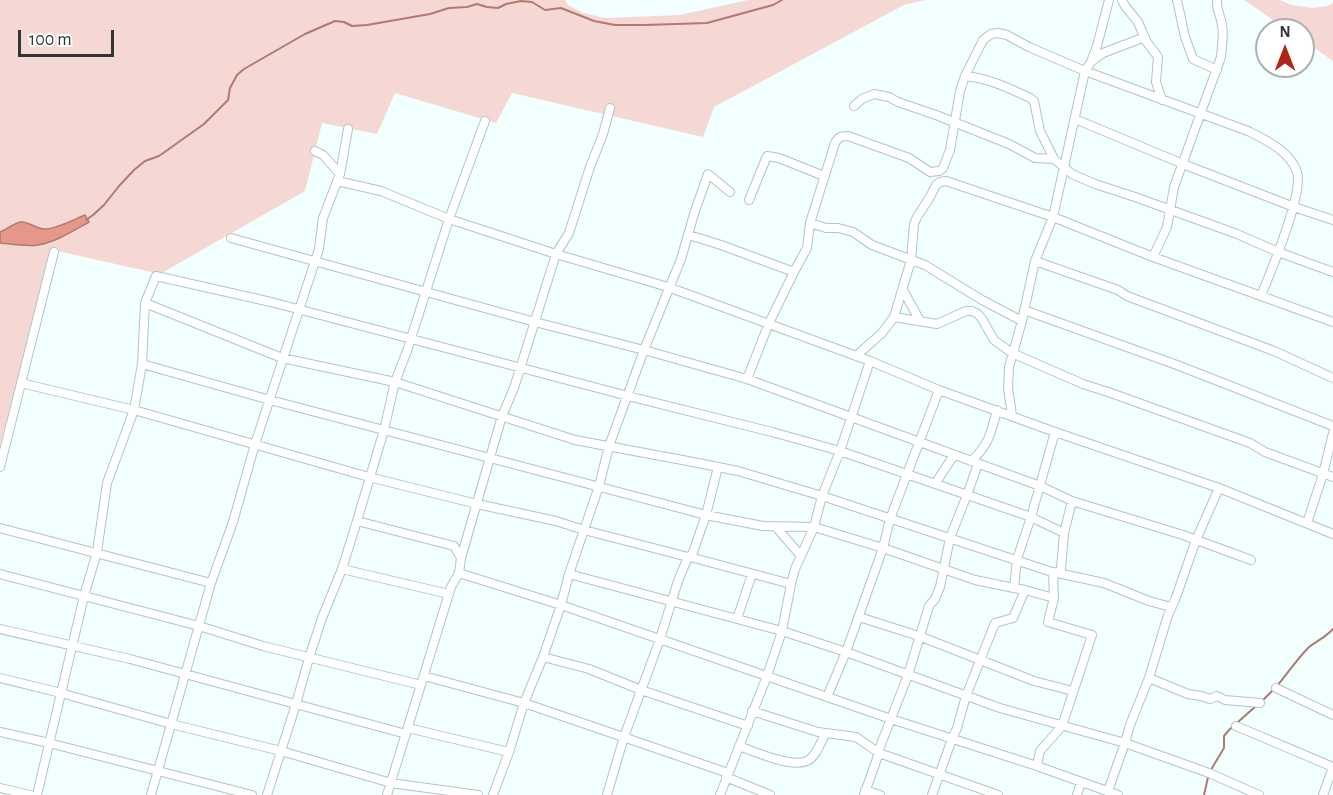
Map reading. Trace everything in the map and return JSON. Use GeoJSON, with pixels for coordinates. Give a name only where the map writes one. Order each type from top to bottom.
{"type":"FeatureCollection","features":[{"type":"Feature","properties":{"kind":"street"},"geometry":{"type":"LineString","coordinates":[[1012,415],[1008,379],[1012,353],[1022,321],[1035,261],[1053,217],[1085,71],[1097,46],[1109,0]]}},
{"type":"Feature","properties":{"kind":"street"},"geometry":{"type":"LineString","coordinates":[[1122,0],[1138,22],[1149,46],[1159,58],[1156,82],[1162,100]]}},
{"type":"Feature","properties":{"kind":"street"},"geometry":{"type":"LineString","coordinates":[[1177,0],[1192,59],[1217,70]]}},
{"type":"Feature","properties":{"kind":"street"},"geometry":{"type":"LineString","coordinates":[[1153,257],[1167,227],[1172,198],[1182,164],[1221,57],[1222,24],[1217,0]]}},
{"type":"Feature","properties":{"kind":"street"},"geometry":{"type":"LineString","coordinates":[[856,356],[882,333],[894,317],[911,260],[914,224],[936,185],[938,171],[950,150],[960,91],[965,76],[983,40],[991,34],[1007,35],[1085,71],[1248,131],[1268,141],[1281,151],[1296,170],[1299,179],[1294,207],[1262,296]]}},
{"type":"Feature","properties":{"kind":"street"},"geometry":{"type":"LineString","coordinates":[[1091,62],[1103,53],[1145,37]]}},
{"type":"Feature","properties":{"kind":"street"},"geometry":{"type":"LineString","coordinates":[[965,76],[992,81],[1034,101],[1040,131],[1054,159],[1072,174],[1238,234],[1278,252],[1333,272]]}},
{"type":"Feature","properties":{"kind":"street"},"geometry":{"type":"LineString","coordinates":[[854,106],[862,99],[874,94],[889,97],[1009,144],[1035,158],[1054,159]]}},
{"type":"Feature","properties":{"kind":"street"},"geometry":{"type":"LineString","coordinates":[[387,795],[451,587],[459,573],[461,558],[502,416],[536,322],[556,254],[569,233],[610,108]]}},
{"type":"Feature","properties":{"kind":"street"},"geometry":{"type":"LineString","coordinates":[[1075,119],[1182,164],[1333,220]]}},
{"type":"Feature","properties":{"kind":"street"},"geometry":{"type":"LineString","coordinates":[[267,795],[322,618],[342,569],[357,521],[384,430],[395,382],[448,219],[485,121]]}},
{"type":"Feature","properties":{"kind":"street"},"geometry":{"type":"LineString","coordinates":[[151,795],[211,583],[233,522],[282,358],[319,249],[323,218],[338,177],[348,129]]}},
{"type":"Feature","properties":{"kind":"street"},"geometry":{"type":"LineString","coordinates":[[747,379],[769,323],[807,248],[810,223],[837,139],[841,136],[848,136],[909,158],[930,172],[938,171],[954,183]]}},
{"type":"Feature","properties":{"kind":"street"},"geometry":{"type":"LineString","coordinates":[[315,151],[323,155],[338,177],[381,191],[448,219],[668,287],[870,361],[939,390],[1218,488],[1333,534]]}},
{"type":"Feature","properties":{"kind":"street"},"geometry":{"type":"LineString","coordinates":[[749,200],[766,156],[779,158],[824,176]]}},
{"type":"Feature","properties":{"kind":"street"},"geometry":{"type":"LineString","coordinates":[[493,795],[524,703],[561,605],[569,574],[599,486],[609,446],[668,287],[681,259],[708,174],[730,192]]}},
{"type":"Feature","properties":{"kind":"street"},"geometry":{"type":"LineString","coordinates":[[936,185],[946,181],[954,183],[1053,217],[1153,257],[1333,322]]}},
{"type":"Feature","properties":{"kind":"street"},"geometry":{"type":"LineString","coordinates":[[810,223],[853,232],[872,245],[925,266],[1022,321]]}},
{"type":"Feature","properties":{"kind":"street"},"geometry":{"type":"LineString","coordinates":[[688,235],[794,272]]}},
{"type":"Feature","properties":{"kind":"street"},"geometry":{"type":"LineString","coordinates":[[231,238],[747,379],[1040,486],[1072,501],[1251,560]]}},
{"type":"Feature","properties":{"kind":"street"},"geometry":{"type":"LineString","coordinates":[[0,467],[54,252]]}},
{"type":"Feature","properties":{"kind":"street"},"geometry":{"type":"LineString","coordinates":[[1035,261],[1118,290],[1127,296],[1274,351],[1333,378]]}},
{"type":"Feature","properties":{"kind":"street"},"geometry":{"type":"LineString","coordinates":[[37,795],[84,596],[97,552],[107,483],[134,410],[142,364],[145,303],[156,276],[299,309],[772,432],[840,452],[967,495],[1031,518],[1064,533]]}},
{"type":"Feature","properties":{"kind":"street"},"geometry":{"type":"LineString","coordinates":[[903,290],[920,321]]}},
{"type":"Feature","properties":{"kind":"street"},"geometry":{"type":"LineString","coordinates":[[145,303],[282,358],[395,382],[575,440],[738,471],[822,496],[1053,572],[1104,583],[1171,607]]}},
{"type":"Feature","properties":{"kind":"street"},"geometry":{"type":"LineString","coordinates":[[1024,310],[1177,365],[1333,426]]}},
{"type":"Feature","properties":{"kind":"street"},"geometry":{"type":"LineString","coordinates":[[894,317],[937,324],[966,311],[972,311],[982,319],[994,340],[1012,353],[1083,384],[1250,443],[1265,452],[1333,477]]}},
{"type":"Feature","properties":{"kind":"street"},"geometry":{"type":"LineString","coordinates":[[720,795],[767,676],[782,631],[790,584],[814,527],[822,496],[840,452],[870,361]]}},
{"type":"Feature","properties":{"kind":"street"},"geometry":{"type":"LineString","coordinates":[[142,364],[706,515],[763,526],[814,527],[975,580],[1054,598]]}},
{"type":"Feature","properties":{"kind":"street"},"geometry":{"type":"LineString","coordinates":[[21,383],[134,410],[369,477],[556,521],[790,584]]}},
{"type":"Feature","properties":{"kind":"street"},"geometry":{"type":"LineString","coordinates":[[827,697],[846,652],[883,548],[890,519],[939,390]]}},
{"type":"Feature","properties":{"kind":"street"},"geometry":{"type":"LineString","coordinates":[[880,795],[865,793],[878,752],[908,675],[929,606],[940,587],[950,538],[967,495],[974,462],[987,443],[997,410]]}},
{"type":"Feature","properties":{"kind":"street"},"geometry":{"type":"LineString","coordinates":[[1014,588],[1017,559],[1055,432]]}},
{"type":"Feature","properties":{"kind":"street"},"geometry":{"type":"LineString","coordinates":[[1307,523],[1333,433]]}},
{"type":"Feature","properties":{"kind":"street"},"geometry":{"type":"LineString","coordinates":[[935,484],[954,455]]}},
{"type":"Feature","properties":{"kind":"street"},"geometry":{"type":"LineString","coordinates":[[607,795],[624,737],[671,602],[706,515],[718,467]]}},
{"type":"Feature","properties":{"kind":"street"},"geometry":{"type":"LineString","coordinates":[[1108,791],[1130,725],[1149,678],[1171,607],[1218,488]]}},
{"type":"Feature","properties":{"kind":"street"},"geometry":{"type":"LineString","coordinates":[[1053,572],[1059,572],[1061,569],[1064,533],[1072,501]]}},
{"type":"Feature","properties":{"kind":"street"},"geometry":{"type":"LineString","coordinates":[[357,521],[454,546],[461,558]]}},
{"type":"Feature","properties":{"kind":"street"},"geometry":{"type":"LineString","coordinates":[[776,526],[801,556]]}},
{"type":"Feature","properties":{"kind":"street"},"geometry":{"type":"LineString","coordinates":[[0,528],[211,583]]}},
{"type":"Feature","properties":{"kind":"street"},"geometry":{"type":"LineString","coordinates":[[342,569],[449,594]]}},
{"type":"Feature","properties":{"kind":"street"},"geometry":{"type":"LineString","coordinates":[[1037,766],[1040,751],[1062,726],[1092,635],[1048,622],[1054,598],[1053,572]]}},
{"type":"Feature","properties":{"kind":"street"},"geometry":{"type":"LineString","coordinates":[[459,573],[561,605],[1119,795]]}},
{"type":"Feature","properties":{"kind":"street"},"geometry":{"type":"LineString","coordinates":[[0,574],[199,626],[263,646],[420,686]]}},
{"type":"Feature","properties":{"kind":"street"},"geometry":{"type":"LineString","coordinates":[[569,574],[782,631],[1000,708],[1125,743],[1209,773],[1259,795]]}},
{"type":"Feature","properties":{"kind":"street"},"geometry":{"type":"LineString","coordinates":[[737,619],[753,574]]}},
{"type":"Feature","properties":{"kind":"street"},"geometry":{"type":"LineString","coordinates":[[932,795],[957,728],[966,696],[995,623],[1013,618],[1025,590]]}},
{"type":"Feature","properties":{"kind":"street"},"geometry":{"type":"LineString","coordinates":[[859,616],[919,636],[1034,681],[1073,691]]}},
{"type":"Feature","properties":{"kind":"street"},"geometry":{"type":"LineString","coordinates":[[0,629],[73,645],[407,731],[509,752]]}},
{"type":"Feature","properties":{"kind":"street"},"geometry":{"type":"LineString","coordinates":[[543,657],[588,669],[641,690],[748,726]]}},
{"type":"Feature","properties":{"kind":"street"},"geometry":{"type":"LineString","coordinates":[[424,676],[524,703],[624,737],[727,775],[770,795]]}},
{"type":"Feature","properties":{"kind":"street"},"geometry":{"type":"LineString","coordinates":[[0,678],[281,751],[391,783],[478,795]]}},
{"type":"Feature","properties":{"kind":"street"},"geometry":{"type":"LineString","coordinates":[[1149,678],[1188,694],[1210,699],[1217,696],[1260,703]]}},
{"type":"Feature","properties":{"kind":"street"},"geometry":{"type":"LineString","coordinates":[[1276,688],[1333,715]]}},
{"type":"Feature","properties":{"kind":"street"},"geometry":{"type":"LineString","coordinates":[[753,711],[825,734],[856,737],[878,752],[998,795]]}},
{"type":"Feature","properties":{"kind":"street"},"geometry":{"type":"LineString","coordinates":[[1236,726],[1333,767],[1330,784],[1323,795]]}},
{"type":"Feature","properties":{"kind":"street"},"geometry":{"type":"LineString","coordinates":[[0,732],[252,795]]}},
{"type":"Feature","properties":{"kind":"street"},"geometry":{"type":"LineString","coordinates":[[740,746],[771,758],[807,762],[813,757],[825,734]]}},
{"type":"Feature","properties":{"kind":"street"},"geometry":{"type":"LineString","coordinates":[[1077,795],[1081,782]]}},
{"type":"Feature","properties":{"kind":"street"},"geometry":{"type":"LineString","coordinates":[[0,788],[30,795]]}},
{"type":"Feature","properties":{"kind":"shaded area"},"geometry":{"type":"Polygon","coordinates":[[[0,0],[565,0],[568,5],[583,13],[605,18],[680,15],[748,0],[926,0],[904,5],[714,107],[703,137],[512,93],[496,123],[395,93],[377,134],[322,123],[305,191],[160,274],[53,250],[0,445],[0,0]]]}},
{"type":"Feature","properties":{"kind":"shaded area"},"geometry":{"type":"Polygon","coordinates":[[[1244,0],[1280,0],[1292,5],[1312,8],[1333,3],[1333,61],[1315,48],[1315,18],[1270,18],[1244,0]]]}},
{"type":"Feature","properties":{"kind":"shaded area"},"geometry":{"type":"Polygon","coordinates":[[[85,215],[89,222],[45,244],[24,246],[0,243],[0,232],[16,223],[25,222],[41,229],[48,229],[85,215]]]}},
{"type":"Feature","properties":{"kind":"waterway"},"geometry":{"type":"LineString","coordinates":[[86,220],[104,205],[119,186],[145,161],[159,156],[204,124],[228,100],[230,88],[237,75],[244,69],[305,34],[335,21],[352,26],[367,25],[430,14],[449,8],[477,4],[498,8],[521,1],[532,2],[545,10],[561,8],[594,21],[615,25],[707,23],[773,5],[782,0]]}},
{"type":"Feature","properties":{"kind":"waterway"},"geometry":{"type":"LineString","coordinates":[[1277,686],[1300,656],[1333,629]]}},
{"type":"Feature","properties":{"kind":"waterway"},"geometry":{"type":"LineString","coordinates":[[1262,701],[1273,690]]}},
{"type":"Feature","properties":{"kind":"waterway"},"geometry":{"type":"LineString","coordinates":[[1204,795],[1209,773],[1224,748],[1224,736],[1256,706]]}}]}
